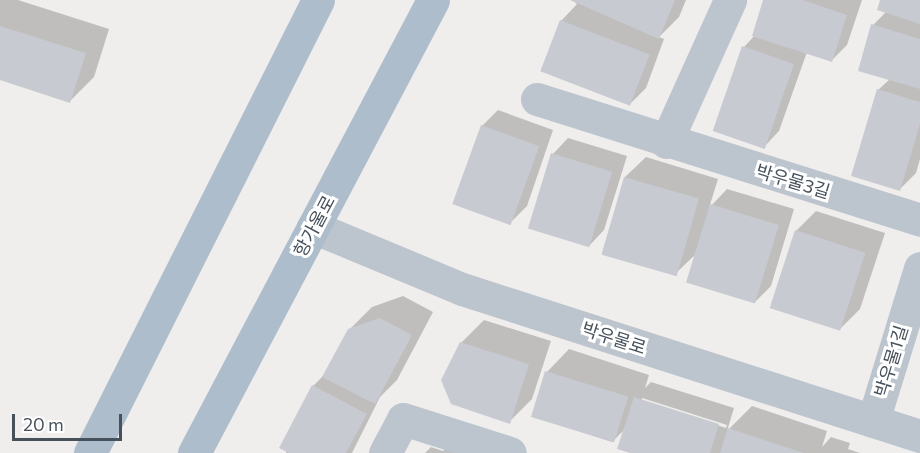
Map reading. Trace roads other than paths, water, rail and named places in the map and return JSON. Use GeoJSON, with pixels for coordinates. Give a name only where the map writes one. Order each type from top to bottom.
{"type":"FeatureCollection","features":[{"type":"Feature","properties":{"kind":"main road"},"geometry":{"type":"LineString","coordinates":[[90,453],[318,0]]}},
{"type":"Feature","properties":{"kind":"main road","name":"항가울로"},"geometry":{"type":"LineString","coordinates":[[194,453],[433,0]]}},
{"type":"Feature","properties":{"kind":"street"},"geometry":{"type":"LineString","coordinates":[[666,142],[730,0]]}},
{"type":"Feature","properties":{"kind":"street","name":"박우물3길"},"geometry":{"type":"LineString","coordinates":[[537,99],[666,142],[920,220]]}},
{"type":"Feature","properties":{"kind":"street","name":"박우물로"},"geometry":{"type":"LineString","coordinates":[[313,227],[462,289],[920,436]]}},
{"type":"Feature","properties":{"kind":"street","name":"박우물1길"},"geometry":{"type":"LineString","coordinates":[[873,421],[920,268]]}},
{"type":"Feature","properties":{"kind":"street"},"geometry":{"type":"LineString","coordinates":[[385,453],[403,419],[510,453]]}}]}
